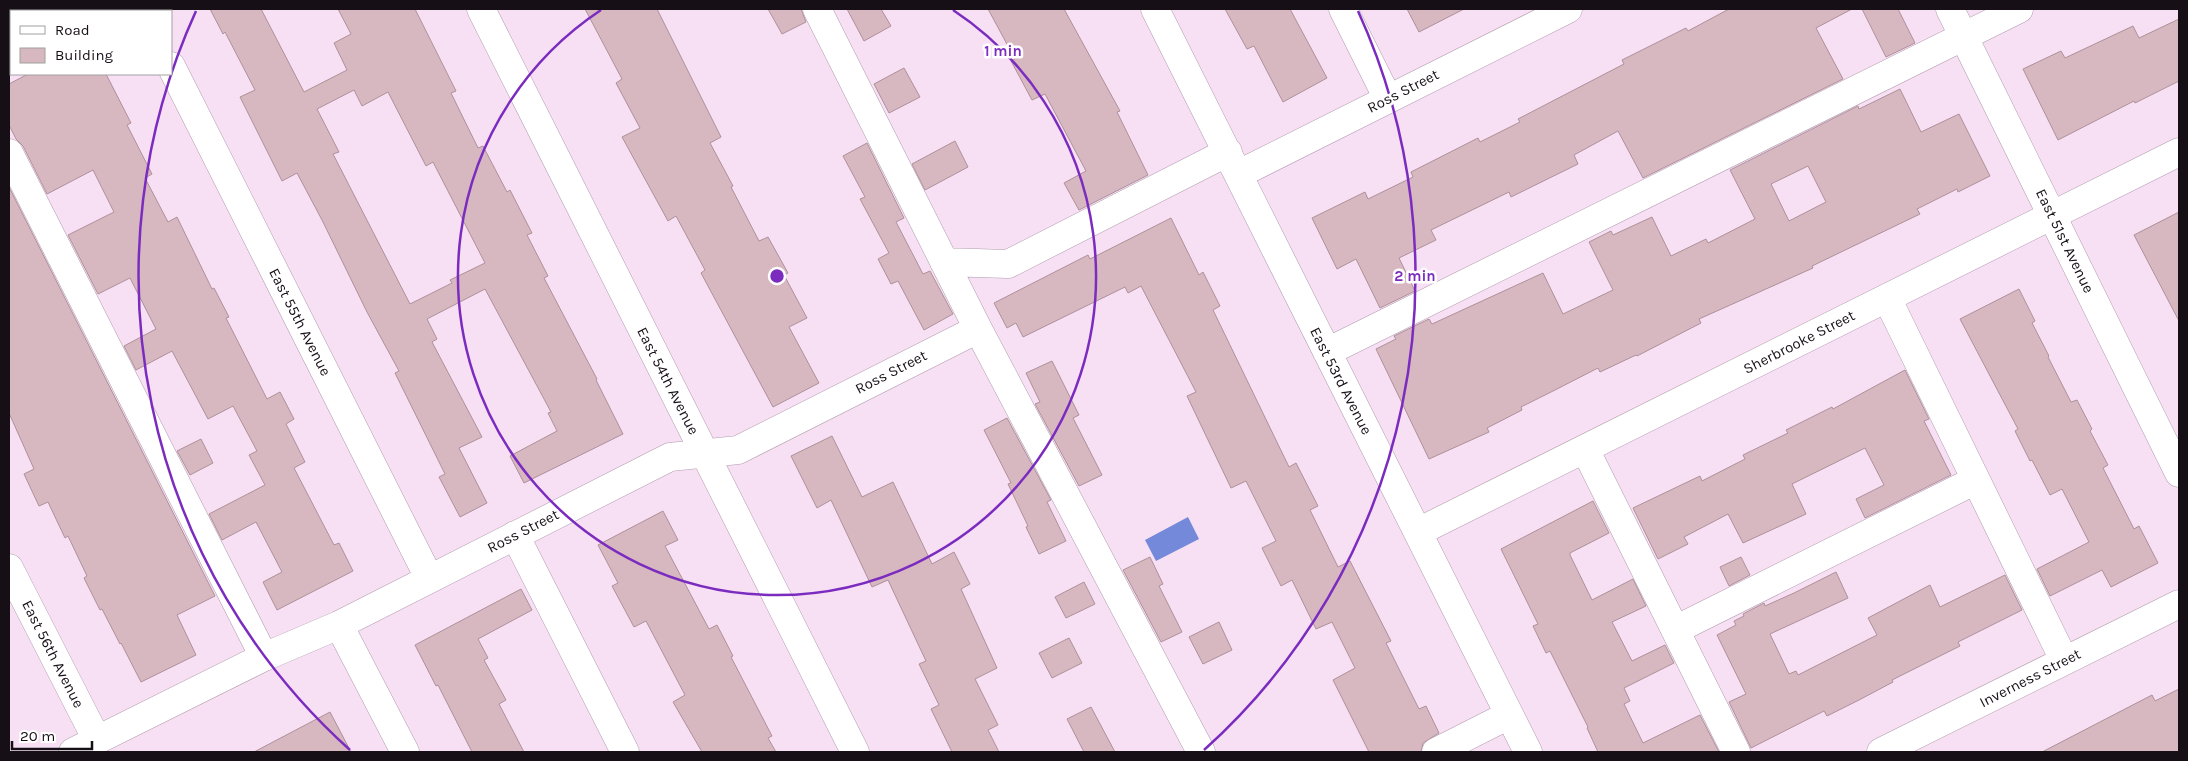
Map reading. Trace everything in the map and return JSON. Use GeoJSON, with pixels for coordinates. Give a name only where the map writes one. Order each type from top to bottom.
{"type":"FeatureCollection","features":[{"type":"Feature","properties":{"kind":"street","name":"East 54th Avenue"},"geometry":{"type":"LineString","coordinates":[[481,9],[855,752]]}},
{"type":"Feature","properties":{"kind":"street"},"geometry":{"type":"LineString","coordinates":[[816,9],[978,329],[1201,752]]}},
{"type":"Feature","properties":{"kind":"street","name":"East 53rd Avenue"},"geometry":{"type":"LineString","coordinates":[[1155,9],[1528,752]]}},
{"type":"Feature","properties":{"kind":"street"},"geometry":{"type":"LineString","coordinates":[[1343,9],[1388,99]]}},
{"type":"Feature","properties":{"kind":"street","name":"Ross Street"},"geometry":{"type":"LineString","coordinates":[[944,262],[1008,264],[1233,163],[1388,99],[1528,18],[1568,9]]}},
{"type":"Feature","properties":{"kind":"street","name":"East 51st Avenue"},"geometry":{"type":"LineString","coordinates":[[1950,9],[2179,473]]}},
{"type":"Feature","properties":{"kind":"street"},"geometry":{"type":"LineString","coordinates":[[1327,352],[2019,9]]}},
{"type":"Feature","properties":{"kind":"street","name":"East 55th Avenue"},"geometry":{"type":"LineString","coordinates":[[172,68],[430,578]]}},
{"type":"Feature","properties":{"kind":"street"},"geometry":{"type":"LineString","coordinates":[[9,152],[264,657]]}},
{"type":"Feature","properties":{"kind":"street","name":"Sherbrooke Street"},"geometry":{"type":"LineString","coordinates":[[1418,532],[2179,152]]}},
{"type":"Feature","properties":{"kind":"street"},"geometry":{"type":"LineString","coordinates":[[1887,298],[2064,660]]}},
{"type":"Feature","properties":{"kind":"street","name":"Ross Street"},"geometry":{"type":"LineString","coordinates":[[73,752],[264,657],[339,624],[670,457],[738,450],[978,329]]}},
{"type":"Feature","properties":{"kind":"street"},"geometry":{"type":"LineString","coordinates":[[1585,449],[1736,752]]}},
{"type":"Feature","properties":{"kind":"street"},"geometry":{"type":"LineString","coordinates":[[1675,630],[1976,480]]}},
{"type":"Feature","properties":{"kind":"street"},"geometry":{"type":"LineString","coordinates":[[514,535],[625,752]]}},
{"type":"Feature","properties":{"kind":"street","name":"East 56th Avenue"},"geometry":{"type":"LineString","coordinates":[[9,568],[97,740]]}},
{"type":"Feature","properties":{"kind":"street","name":"Inverness Street"},"geometry":{"type":"LineString","coordinates":[[1881,752],[2179,604]]}},
{"type":"Feature","properties":{"kind":"street"},"geometry":{"type":"LineString","coordinates":[[339,624],[405,752]]}},
{"type":"Feature","properties":{"kind":"street"},"geometry":{"type":"LineString","coordinates":[[1436,752],[1510,715]]}},
{"type":"Feature","properties":{"kind":"water"},"geometry":{"type":"Polygon","coordinates":[[[1188,517],[1199,539],[1156,561],[1145,540],[1188,517]]]}},
{"type":"Feature","properties":{"kind":"building"},"geometry":{"type":"Polygon","coordinates":[[[210,9],[261,9],[304,92],[347,70],[334,43],[351,34],[338,9],[415,9],[456,91],[451,93],[478,148],[483,146],[507,192],[510,190],[532,233],[527,235],[548,276],[544,278],[597,379],[623,434],[524,483],[510,456],[557,431],[548,413],[551,412],[485,289],[427,319],[437,339],[432,342],[482,437],[459,448],[487,503],[460,517],[439,477],[445,474],[395,373],[399,371],[367,312],[322,220],[297,173],[282,181],[240,97],[255,90],[225,32],[223,34],[210,9]],[[354,90],[317,109],[339,152],[333,154],[410,304],[452,283],[450,280],[485,263],[433,162],[426,166],[388,92],[362,106],[354,90]]]}},
{"type":"Feature","properties":{"kind":"building"},"geometry":{"type":"Polygon","coordinates":[[[585,9],[657,9],[721,137],[710,143],[733,186],[731,187],[759,241],[768,237],[788,273],[784,275],[807,318],[789,327],[819,383],[773,407],[701,273],[705,270],[676,216],[668,221],[622,137],[640,128],[616,83],[622,79],[585,9]]]}},
{"type":"Feature","properties":{"kind":"building"},"geometry":{"type":"Polygon","coordinates":[[[768,9],[801,9],[806,22],[782,34],[768,9]]]}},
{"type":"Feature","properties":{"kind":"building"},"geometry":{"type":"Polygon","coordinates":[[[847,9],[881,9],[891,26],[864,41],[847,9]]]}},
{"type":"Feature","properties":{"kind":"building"},"geometry":{"type":"Polygon","coordinates":[[[988,9],[1064,9],[1120,111],[1117,112],[1148,175],[1079,210],[1064,183],[1086,171],[1045,94],[1032,100],[1011,61],[1015,59],[988,9]]]}},
{"type":"Feature","properties":{"kind":"building"},"geometry":{"type":"Polygon","coordinates":[[[1225,9],[1290,9],[1327,78],[1283,102],[1254,46],[1247,49],[1225,9]]]}},
{"type":"Feature","properties":{"kind":"building"},"geometry":{"type":"Polygon","coordinates":[[[1407,9],[1464,9],[1419,32],[1407,9]]]}},
{"type":"Feature","properties":{"kind":"building"},"geometry":{"type":"Polygon","coordinates":[[[1729,9],[1852,9],[1816,28],[1843,79],[1643,178],[1618,131],[1574,155],[1578,164],[1511,197],[1509,192],[1431,230],[1436,240],[1399,258],[1415,291],[1380,308],[1356,259],[1337,269],[1312,218],[1365,192],[1368,199],[1413,177],[1411,172],[1478,138],[1480,142],[1520,122],[1518,119],[1624,64],[1622,60],[1686,28],[1688,31],[1729,9]]]}},
{"type":"Feature","properties":{"kind":"building"},"geometry":{"type":"Polygon","coordinates":[[[1862,9],[1898,9],[1915,43],[1886,57],[1862,9]]]}},
{"type":"Feature","properties":{"kind":"building"},"geometry":{"type":"Polygon","coordinates":[[[2179,19],[2179,81],[2135,103],[2134,101],[2058,140],[2023,69],[2061,51],[2065,58],[2133,26],[2139,38],[2179,19]]]}},
{"type":"Feature","properties":{"kind":"building"},"geometry":{"type":"Polygon","coordinates":[[[904,68],[920,97],[889,113],[874,84],[904,68]]]}},
{"type":"Feature","properties":{"kind":"building"},"geometry":{"type":"Polygon","coordinates":[[[26,75],[107,75],[131,123],[127,125],[152,174],[145,178],[168,222],[177,217],[212,289],[214,288],[229,317],[226,318],[267,399],[280,392],[294,419],[286,424],[305,462],[294,468],[334,545],[339,543],[353,571],[277,610],[263,582],[282,572],[256,522],[222,540],[209,514],[265,485],[249,455],[257,451],[233,406],[208,419],[172,351],[136,370],[124,346],[156,329],[130,278],[98,294],[68,235],[114,212],[93,170],[47,194],[23,146],[16,139],[9,125],[9,84],[26,75]]]}},
{"type":"Feature","properties":{"kind":"building"},"geometry":{"type":"Polygon","coordinates":[[[1900,89],[1921,132],[1959,114],[1990,176],[1958,192],[1957,189],[1917,209],[1920,214],[1812,266],[1813,268],[1699,319],[1701,323],[1637,356],[1600,372],[1598,368],[1521,407],[1522,410],[1487,428],[1489,432],[1429,459],[1376,349],[1396,339],[1394,336],[1429,319],[1432,324],[1543,273],[1563,314],[1613,290],[1589,242],[1611,231],[1613,235],[1652,217],[1671,256],[1706,239],[1708,243],[1755,219],[1730,170],[1858,106],[1859,109],[1900,89]],[[1808,166],[1771,184],[1789,221],[1826,202],[1808,166]]]}},
{"type":"Feature","properties":{"kind":"building"},"geometry":{"type":"Polygon","coordinates":[[[955,141],[968,167],[925,190],[912,164],[955,141]]]}},
{"type":"Feature","properties":{"kind":"building"},"geometry":{"type":"Polygon","coordinates":[[[867,143],[904,218],[896,222],[923,274],[930,271],[953,314],[924,330],[898,281],[891,284],[878,259],[889,253],[860,199],[865,197],[843,156],[867,143]]]}},
{"type":"Feature","properties":{"kind":"building"},"geometry":{"type":"Polygon","coordinates":[[[9,187],[215,596],[177,615],[196,655],[141,682],[84,578],[87,576],[68,536],[65,538],[48,502],[39,506],[24,474],[34,469],[9,413],[9,187]]]}},
{"type":"Feature","properties":{"kind":"building"},"geometry":{"type":"Polygon","coordinates":[[[2179,212],[2179,321],[2134,235],[2179,212]]]}},
{"type":"Feature","properties":{"kind":"building"},"geometry":{"type":"Polygon","coordinates":[[[1171,218],[1199,275],[1203,272],[1220,306],[1213,310],[1289,467],[1296,463],[1318,506],[1310,510],[1338,567],[1350,561],[1391,641],[1386,643],[1419,709],[1426,706],[1439,733],[1423,743],[1421,752],[1369,752],[1333,680],[1355,668],[1332,622],[1316,629],[1292,580],[1281,586],[1262,548],[1276,541],[1246,481],[1231,488],[1187,396],[1196,392],[1141,286],[1128,293],[1125,287],[1023,337],[1016,323],[1007,328],[994,303],[1088,255],[1090,259],[1171,218]]]}},
{"type":"Feature","properties":{"kind":"building"},"geometry":{"type":"Polygon","coordinates":[[[2019,289],[2035,321],[2032,323],[2071,402],[2077,400],[2092,429],[2090,431],[2108,465],[2103,468],[2134,529],[2139,526],[2158,563],[2111,587],[2102,570],[2050,596],[2037,569],[2089,542],[2062,489],[2050,495],[2032,460],[2030,461],[2015,431],[2018,429],[1960,319],[2019,289]]]}},
{"type":"Feature","properties":{"kind":"building"},"geometry":{"type":"Polygon","coordinates":[[[1052,361],[1079,415],[1073,418],[1102,475],[1079,486],[1035,404],[1040,402],[1026,373],[1052,361]]]}},
{"type":"Feature","properties":{"kind":"building"},"geometry":{"type":"Polygon","coordinates":[[[1905,370],[1929,419],[1924,421],[1951,475],[1865,518],[1856,499],[1884,485],[1865,448],[1792,484],[1806,514],[1743,543],[1728,514],[1684,537],[1688,544],[1658,559],[1633,508],[1700,476],[1702,481],[1745,459],[1743,455],[1788,433],[1786,430],[1832,407],[1833,409],[1905,370]]]}},
{"type":"Feature","properties":{"kind":"building"},"geometry":{"type":"Polygon","coordinates":[[[1007,418],[1051,500],[1047,502],[1066,541],[1039,554],[1008,484],[1011,483],[984,430],[1007,418]]]}},
{"type":"Feature","properties":{"kind":"building"},"geometry":{"type":"Polygon","coordinates":[[[832,436],[862,497],[893,482],[932,564],[954,552],[970,584],[961,589],[997,668],[975,679],[998,725],[988,730],[999,752],[952,752],[931,709],[939,705],[919,664],[926,661],[888,580],[872,587],[831,500],[817,508],[791,456],[832,436]]]}},
{"type":"Feature","properties":{"kind":"building"},"geometry":{"type":"Polygon","coordinates":[[[201,439],[213,463],[190,475],[177,451],[201,439]]]}},
{"type":"Feature","properties":{"kind":"building"},"geometry":{"type":"Polygon","coordinates":[[[1593,501],[1609,533],[1570,553],[1592,600],[1633,579],[1646,606],[1612,622],[1632,661],[1665,645],[1674,663],[1624,688],[1630,701],[1624,704],[1643,743],[1700,715],[1719,752],[1598,752],[1588,727],[1550,651],[1546,653],[1533,626],[1538,624],[1501,549],[1593,501]]]}},
{"type":"Feature","properties":{"kind":"building"},"geometry":{"type":"Polygon","coordinates":[[[663,511],[678,540],[665,546],[709,629],[717,625],[733,656],[731,657],[772,736],[768,738],[776,752],[702,752],[673,702],[685,695],[646,621],[634,627],[612,586],[618,583],[598,545],[663,511]]]}},
{"type":"Feature","properties":{"kind":"building"},"geometry":{"type":"Polygon","coordinates":[[[1150,557],[1163,584],[1159,586],[1182,632],[1161,642],[1123,570],[1150,557]]]}},
{"type":"Feature","properties":{"kind":"building"},"geometry":{"type":"Polygon","coordinates":[[[1741,557],[1750,575],[1729,586],[1720,567],[1741,557]]]}},
{"type":"Feature","properties":{"kind":"building"},"geometry":{"type":"Polygon","coordinates":[[[1836,572],[1848,598],[1770,634],[1789,674],[1796,671],[1798,675],[1877,635],[1868,618],[1930,585],[1940,607],[2005,575],[2022,610],[1958,642],[1960,646],[1892,680],[1893,682],[1859,700],[1827,716],[1824,711],[1751,748],[1729,702],[1746,694],[1717,635],[1736,625],[1734,621],[1744,616],[1743,614],[1764,603],[1765,606],[1794,593],[1836,572]]]}},
{"type":"Feature","properties":{"kind":"building"},"geometry":{"type":"Polygon","coordinates":[[[1084,582],[1095,604],[1066,618],[1055,597],[1084,582]]]}},
{"type":"Feature","properties":{"kind":"building"},"geometry":{"type":"Polygon","coordinates":[[[521,589],[532,610],[478,639],[488,658],[484,660],[506,700],[499,704],[524,752],[472,752],[415,645],[521,589]]]}},
{"type":"Feature","properties":{"kind":"building"},"geometry":{"type":"Polygon","coordinates":[[[1219,622],[1232,650],[1203,664],[1189,637],[1219,622]]]}},
{"type":"Feature","properties":{"kind":"building"},"geometry":{"type":"Polygon","coordinates":[[[1069,638],[1082,663],[1052,678],[1039,653],[1069,638]]]}},
{"type":"Feature","properties":{"kind":"building"},"geometry":{"type":"Polygon","coordinates":[[[2179,689],[2179,752],[2042,752],[2152,695],[2155,701],[2179,689]]]}},
{"type":"Feature","properties":{"kind":"building"},"geometry":{"type":"Polygon","coordinates":[[[1091,707],[1115,752],[1084,752],[1067,719],[1091,707]]]}},
{"type":"Feature","properties":{"kind":"building"},"geometry":{"type":"Polygon","coordinates":[[[330,712],[351,752],[254,752],[330,712]]]}}]}
